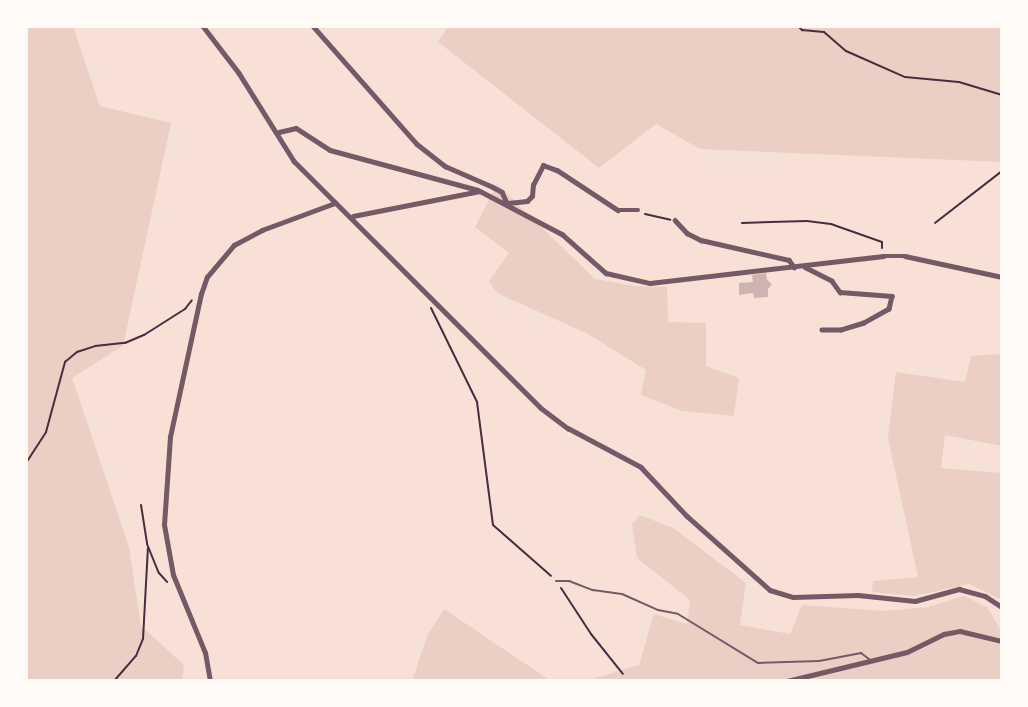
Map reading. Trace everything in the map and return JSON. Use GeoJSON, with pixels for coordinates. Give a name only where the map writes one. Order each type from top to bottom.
{"type":"FeatureCollection","features":[{"type":"Feature","properties":{"kind":"street"},"geometry":{"type":"LineString","coordinates":[[203,26],[279,132],[295,161],[541,408],[568,428],[641,467],[687,516],[770,590],[793,597],[858,595],[915,601],[959,589],[985,596],[1002,607]]}},
{"type":"Feature","properties":{"kind":"street"},"geometry":{"type":"LineString","coordinates":[[313,26],[417,144],[445,166],[502,192],[508,203]]}},
{"type":"Feature","properties":{"kind":"street"},"geometry":{"type":"LineString","coordinates":[[279,132],[296,128],[330,150],[480,191],[508,203],[562,234],[592,263],[622,279],[650,284],[883,256],[905,256],[1002,277]]}},
{"type":"Feature","properties":{"kind":"street"},"geometry":{"type":"LineString","coordinates":[[508,203],[527,201],[543,165],[557,170],[618,210],[638,210]]}},
{"type":"Feature","properties":{"kind":"street"},"geometry":{"type":"LineString","coordinates":[[352,216],[480,191]]}},
{"type":"Feature","properties":{"kind":"street"},"geometry":{"type":"LineString","coordinates":[[210,681],[205,653],[177,585],[163,525],[167,453],[207,277],[219,259],[247,237],[336,202]]}},
{"type":"Feature","properties":{"kind":"street"},"geometry":{"type":"LineString","coordinates":[[675,220],[687,233],[701,240],[789,260],[795,268]]}},
{"type":"Feature","properties":{"kind":"street"},"geometry":{"type":"LineString","coordinates":[[804,267],[832,281],[840,292],[892,296],[889,309],[864,323],[841,330],[822,330]]}},
{"type":"Feature","properties":{"kind":"street"},"geometry":{"type":"LineString","coordinates":[[787,681],[907,652],[944,634],[960,631],[1002,641]]}},
{"type":"Feature","properties":{"kind":"lane"},"geometry":{"type":"LineString","coordinates":[[556,581],[569,581],[593,590],[622,594],[658,610],[678,614],[758,663],[819,661],[861,653],[871,660]]}},
{"type":"Feature","properties":{"kind":"path"},"geometry":{"type":"LineString","coordinates":[[798,26],[802,30],[824,32],[846,51],[905,77],[959,82],[1002,95]]}},
{"type":"Feature","properties":{"kind":"path"},"geometry":{"type":"LineString","coordinates":[[935,223],[940,222],[1002,171]]}},
{"type":"Feature","properties":{"kind":"path"},"geometry":{"type":"LineString","coordinates":[[638,210],[651,217],[675,220]]}},
{"type":"Feature","properties":{"kind":"path"},"geometry":{"type":"LineString","coordinates":[[742,223],[807,220],[831,224],[882,242],[883,256]]}},
{"type":"Feature","properties":{"kind":"path"},"geometry":{"type":"LineString","coordinates":[[420,286],[477,402],[493,525],[556,581],[591,634],[628,681]]}},
{"type":"Feature","properties":{"kind":"path"},"geometry":{"type":"LineString","coordinates":[[26,463],[46,432],[65,362],[77,352],[95,346],[125,343],[144,335],[185,309],[194,293]]}},
{"type":"Feature","properties":{"kind":"path"},"geometry":{"type":"LineString","coordinates":[[114,681],[136,656],[143,639],[148,548],[141,505]]}},
{"type":"Feature","properties":{"kind":"path"},"geometry":{"type":"LineString","coordinates":[[148,548],[163,580],[177,585]]}},
{"type":"Feature","properties":{"kind":"shaded area"},"geometry":{"type":"Polygon","coordinates":[[[26,26],[73,26],[100,106],[171,123],[123,346],[72,378],[129,547],[141,626],[184,665],[182,681],[26,681],[26,26]]]}},
{"type":"Feature","properties":{"kind":"shaded area"},"geometry":{"type":"Polygon","coordinates":[[[449,26],[1002,26],[1002,162],[700,149],[656,124],[599,168],[438,42],[449,26]]]}},
{"type":"Feature","properties":{"kind":"shaded area"},"geometry":{"type":"Polygon","coordinates":[[[497,184],[595,279],[634,286],[667,287],[668,322],[706,323],[706,366],[739,378],[734,416],[682,411],[641,395],[646,370],[588,334],[497,293],[489,281],[509,253],[475,227],[497,184]]]}},
{"type":"Feature","properties":{"kind":"shaded area"},"geometry":{"type":"Polygon","coordinates":[[[1002,354],[1002,446],[945,435],[941,468],[1002,473],[1002,600],[969,584],[914,596],[872,592],[873,581],[918,577],[888,438],[896,372],[965,382],[971,356],[1002,354]]]}},
{"type":"Feature","properties":{"kind":"shaded area"},"geometry":{"type":"Polygon","coordinates":[[[640,515],[673,528],[746,583],[740,625],[790,634],[802,605],[883,611],[928,607],[964,596],[987,607],[1002,632],[1002,681],[585,681],[639,665],[654,614],[687,624],[690,600],[637,558],[632,524],[640,515]]]}},
{"type":"Feature","properties":{"kind":"shaded area"},"geometry":{"type":"Polygon","coordinates":[[[444,609],[551,681],[412,681],[427,636],[444,609]]]}},
{"type":"Feature","properties":{"kind":"building"},"geometry":{"type":"Polygon","coordinates":[[[766,273],[767,280],[772,284],[768,289],[768,297],[754,298],[753,293],[739,295],[739,283],[753,282],[752,275],[766,273]]]}}]}
